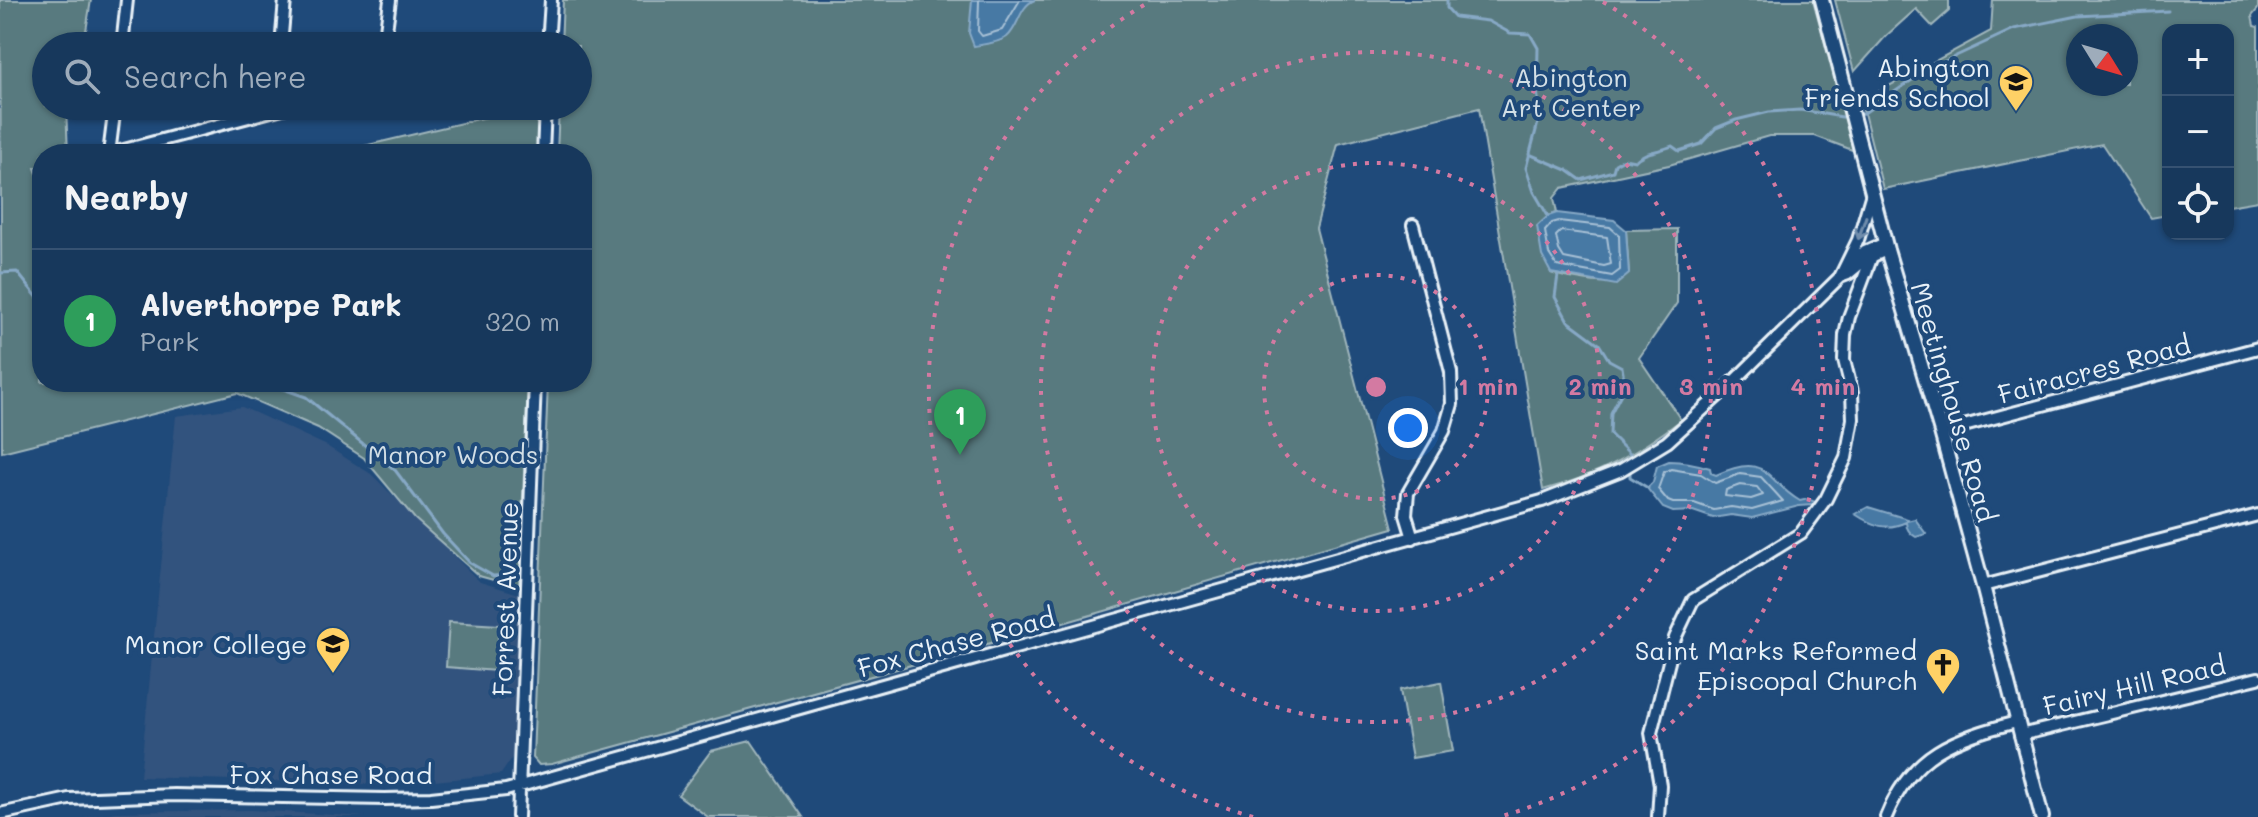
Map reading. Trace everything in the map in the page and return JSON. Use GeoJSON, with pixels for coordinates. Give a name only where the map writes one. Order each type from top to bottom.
{"type":"FeatureCollection","features":[{"type":"Feature","properties":{"kind":"street"},"geometry":{"type":"LineString","coordinates":[[124,32],[127,0]]}},
{"type":"Feature","properties":{"kind":"street"},"geometry":{"type":"LineString","coordinates":[[282,32],[285,0]]}},
{"type":"Feature","properties":{"kind":"street"},"geometry":{"type":"LineString","coordinates":[[386,32],[390,0]]}},
{"type":"Feature","properties":{"kind":"street"},"geometry":{"type":"LineString","coordinates":[[549,32],[551,0]]}},
{"type":"Feature","properties":{"kind":"street","name":"Meetinghouse Road"},"geometry":{"type":"LineString","coordinates":[[1822,0],[1886,246],[1983,586],[2042,817]]}},
{"type":"Feature","properties":{"kind":"street"},"geometry":{"type":"LineString","coordinates":[[110,144],[113,120]]}},
{"type":"Feature","properties":{"kind":"street"},"geometry":{"type":"LineString","coordinates":[[145,144],[230,120]]}},
{"type":"Feature","properties":{"kind":"street"},"geometry":{"type":"LineString","coordinates":[[543,144],[544,120]]}},
{"type":"Feature","properties":{"kind":"street","name":"Fox Chase Road"},"geometry":{"type":"LineString","coordinates":[[0,814],[80,799],[174,795],[431,798],[506,790],[1542,501],[1621,470],[1667,442],[1775,342],[1840,277],[1858,240],[1872,191]]}},
{"type":"Feature","properties":{"kind":"street"},"geometry":{"type":"LineString","coordinates":[[1413,225],[1451,372],[1452,404],[1444,431],[1408,493],[1406,515],[1413,538]]}},
{"type":"Feature","properties":{"kind":"street"},"geometry":{"type":"LineString","coordinates":[[1847,264],[1858,255],[1886,246]]}},
{"type":"Feature","properties":{"kind":"street","name":"Fox Chase Road"},"geometry":{"type":"LineString","coordinates":[[1840,277],[1886,246]]}},
{"type":"Feature","properties":{"kind":"street"},"geometry":{"type":"LineString","coordinates":[[1658,817],[1660,785],[1651,733],[1675,638],[1693,600],[1801,533],[1826,499],[1846,458],[1853,419],[1852,392],[1844,360],[1845,335],[1872,256]]}},
{"type":"Feature","properties":{"kind":"street","name":"Fairacres Road"},"geometry":{"type":"LineString","coordinates":[[1941,432],[2258,348]]}},
{"type":"Feature","properties":{"kind":"street","name":"Forrest Avenue"},"geometry":{"type":"LineString","coordinates":[[518,817],[535,392]]}},
{"type":"Feature","properties":{"kind":"street"},"geometry":{"type":"LineString","coordinates":[[1983,586],[2258,515]]}},
{"type":"Feature","properties":{"kind":"street","name":"Fairy Hill Road"},"geometry":{"type":"LineString","coordinates":[[1886,817],[1904,782],[1931,754],[1966,736],[2258,678]]}},
{"type":"Feature","properties":{"kind":"shaded area","name":"Manor College"},"geometry":{"type":"Polygon","coordinates":[[[242,407],[325,445],[371,474],[480,582],[519,594],[514,755],[501,774],[397,785],[140,777],[176,416],[242,407]]]}},
{"type":"Feature","properties":{"kind":"shaded area"},"geometry":{"type":"Polygon","coordinates":[[[251,810],[366,817],[84,817],[116,812],[251,810]]]}},
{"type":"Feature","properties":{"kind":"green space","name":"Manor Woods"},"geometry":{"type":"Polygon","coordinates":[[[0,0],[91,0],[86,32],[32,32],[32,120],[67,120],[68,144],[32,144],[32,392],[528,392],[519,587],[479,576],[415,519],[364,458],[318,428],[237,393],[2,452],[0,0]]]}},
{"type":"Feature","properties":{"kind":"green space","name":"Abington Art Center"},"geometry":{"type":"Polygon","coordinates":[[[563,0],[1813,0],[1855,151],[1815,136],[1769,136],[1669,165],[1562,188],[1554,198],[1557,213],[1548,216],[1551,273],[1594,282],[1613,280],[1629,273],[1626,230],[1677,229],[1677,303],[1639,358],[1681,420],[1616,462],[1582,478],[1543,490],[1479,108],[1338,144],[1316,228],[1393,528],[1060,624],[552,764],[539,765],[533,758],[548,392],[592,392],[592,144],[557,144],[558,120],[592,120],[592,32],[562,32],[563,0]]]}},
{"type":"Feature","properties":{"kind":"green space"},"geometry":{"type":"Polygon","coordinates":[[[1835,0],[1949,0],[1949,11],[1932,26],[1916,9],[1886,36],[1854,72],[1835,0]]]}},
{"type":"Feature","properties":{"kind":"green space","name":"Abington Friends School"},"geometry":{"type":"Polygon","coordinates":[[[1993,0],[2258,0],[2258,9],[2252,16],[2254,26],[2258,27],[2258,201],[2234,205],[2234,24],[2162,24],[2162,216],[2151,218],[2102,144],[1883,189],[1861,101],[1991,31],[1993,0]]]}},
{"type":"Feature","properties":{"kind":"green space"},"geometry":{"type":"Polygon","coordinates":[[[474,120],[540,120],[539,144],[372,144],[474,120]]]}},
{"type":"Feature","properties":{"kind":"green space"},"geometry":{"type":"Polygon","coordinates":[[[449,622],[499,625],[496,671],[446,667],[449,622]]]}},
{"type":"Feature","properties":{"kind":"green space"},"geometry":{"type":"Polygon","coordinates":[[[1441,682],[1453,751],[1412,758],[1400,690],[1441,682]]]}},
{"type":"Feature","properties":{"kind":"green space"},"geometry":{"type":"Polygon","coordinates":[[[751,741],[803,817],[708,817],[678,795],[711,751],[751,741]]]}},
{"type":"Feature","properties":{"kind":"water"},"geometry":{"type":"Polygon","coordinates":[[[972,0],[1035,0],[1026,7],[1007,37],[974,46],[969,33],[972,0]]]}},
{"type":"Feature","properties":{"kind":"water"},"geometry":{"type":"Polygon","coordinates":[[[1557,213],[1614,220],[1626,230],[1629,274],[1616,285],[1551,273],[1542,256],[1537,226],[1557,213]]]}},
{"type":"Feature","properties":{"kind":"water"},"geometry":{"type":"Polygon","coordinates":[[[1669,461],[1710,468],[1711,473],[1716,475],[1733,468],[1756,467],[1800,501],[1808,499],[1815,502],[1813,505],[1752,518],[1731,515],[1713,518],[1693,511],[1673,512],[1663,508],[1647,488],[1653,482],[1657,466],[1669,461]]]}},
{"type":"Feature","properties":{"kind":"water"},"geometry":{"type":"Polygon","coordinates":[[[1868,507],[1907,521],[1915,519],[1926,534],[1916,537],[1908,531],[1906,522],[1880,526],[1855,514],[1868,507]]]}},
{"type":"Feature","properties":{"kind":"waterway"},"geometry":{"type":"LineString","coordinates":[[1447,0],[1447,8],[1455,17],[1488,21],[1510,33],[1530,34],[1538,48],[1540,115],[1526,168],[1534,192],[1548,216]]}},
{"type":"Feature","properties":{"kind":"waterway"},"geometry":{"type":"LineString","coordinates":[[1856,114],[1864,113],[1928,69],[2014,29],[2078,16],[2168,11]]}},
{"type":"Feature","properties":{"kind":"waterway"},"geometry":{"type":"LineString","coordinates":[[1529,154],[1567,170],[1581,180],[1613,171],[1615,164],[1624,159],[1635,161],[1647,153],[1672,146],[1679,151],[1701,144],[1716,128],[1769,112],[1800,110],[1848,116]]}},
{"type":"Feature","properties":{"kind":"waterway"},"geometry":{"type":"LineString","coordinates":[[0,273],[17,272],[32,291]]}},
{"type":"Feature","properties":{"kind":"waterway"},"geometry":{"type":"LineString","coordinates":[[1558,275],[1555,297],[1568,321],[1599,344],[1609,360],[1622,367],[1625,386],[1611,413],[1610,434],[1630,454],[1630,462]]}},
{"type":"Feature","properties":{"kind":"waterway"},"geometry":{"type":"LineString","coordinates":[[292,392],[306,397],[395,470],[443,534],[470,563],[493,576],[511,575]]}},
{"type":"Feature","properties":{"kind":"waterway"},"geometry":{"type":"LineString","coordinates":[[1630,470],[1630,477],[1648,488]]}},
{"type":"Feature","properties":{"kind":"place","name":"Abington Friends School"},"geometry":{"type":"Point","coordinates":[2016,113]}},
{"type":"Feature","properties":{"kind":"place","name":"Alverthorpe Park"},"geometry":{"type":"Point","coordinates":[960,455]}},
{"type":"Feature","properties":{"kind":"place","name":"Manor College"},"geometry":{"type":"Point","coordinates":[333,675]}},
{"type":"Feature","properties":{"kind":"place","name":"Saint Marks Reformed Episcopal Church"},"geometry":{"type":"Point","coordinates":[1943,696]}}]}
